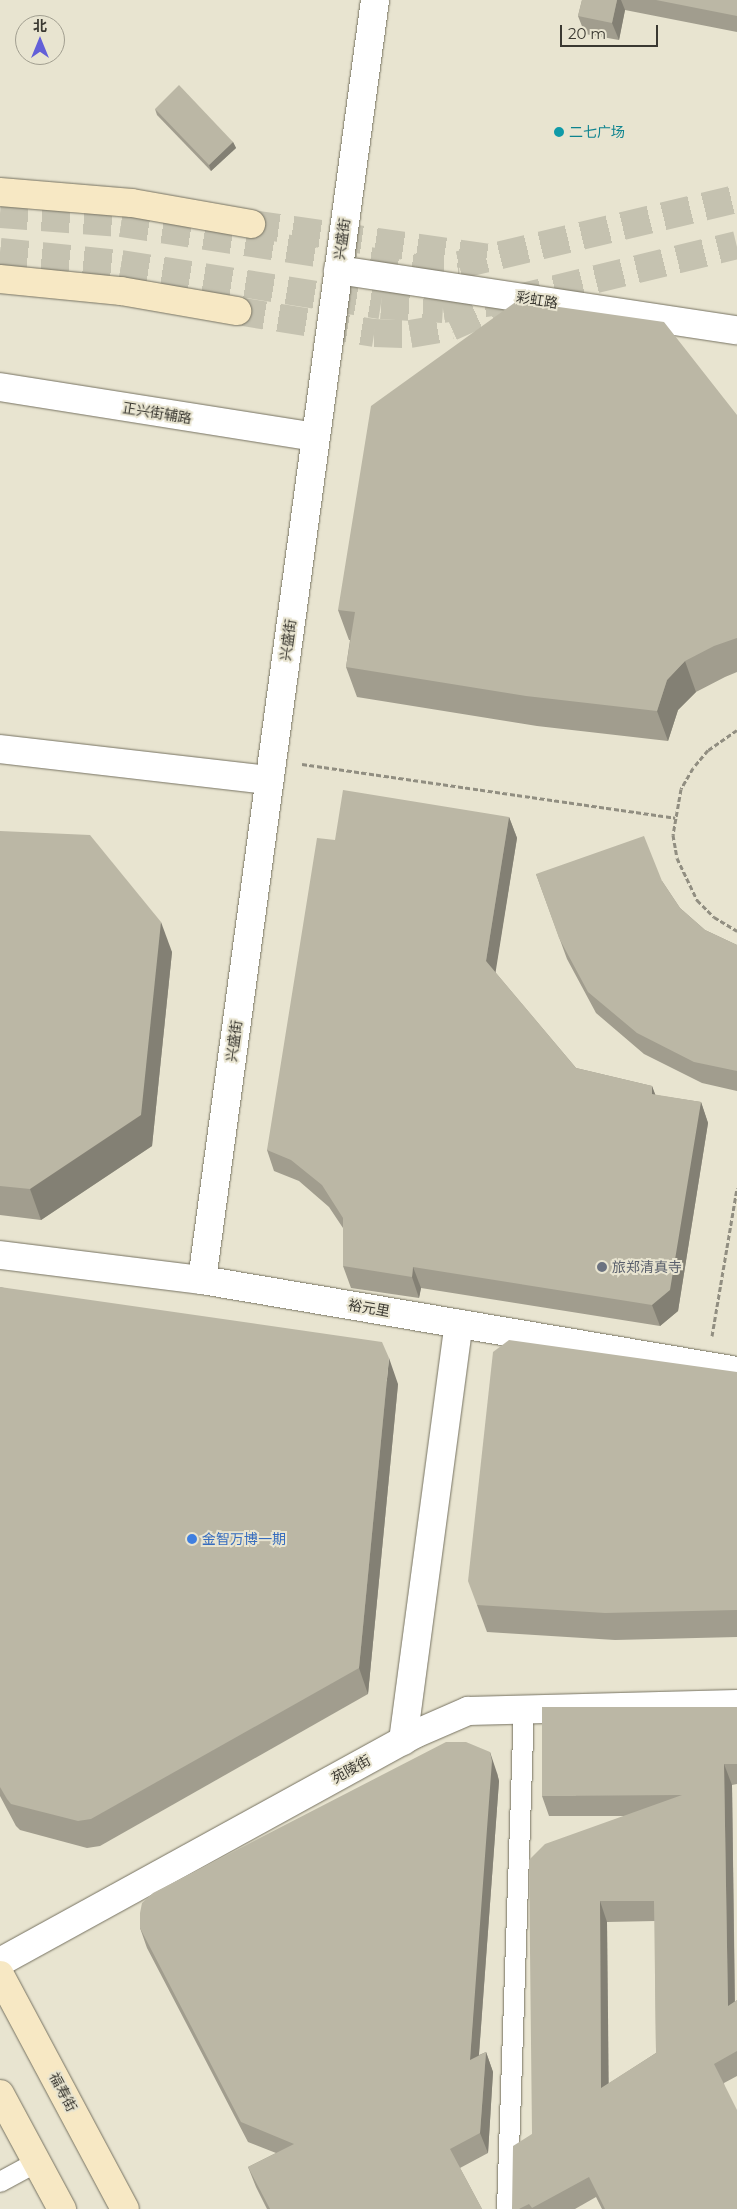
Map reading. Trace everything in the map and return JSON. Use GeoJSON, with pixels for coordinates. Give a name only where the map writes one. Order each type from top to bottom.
{"type":"FeatureCollection","features":[{"type":"Feature","properties":{"kind":"street","name":"兴盛街"},"geometry":{"type":"LineString","coordinates":[[202,1280],[375,0]]}},
{"type":"Feature","properties":{"kind":"street"},"geometry":{"type":"LineString","coordinates":[[0,192],[132,203],[251,224]]}},
{"type":"Feature","properties":{"kind":"street","name":"彩虹路"},"geometry":{"type":"LineString","coordinates":[[338,270],[737,330]]}},
{"type":"Feature","properties":{"kind":"street"},"geometry":{"type":"LineString","coordinates":[[0,279],[121,291],[237,311]]}},
{"type":"Feature","properties":{"kind":"street","name":"正兴街辅路"},"geometry":{"type":"LineString","coordinates":[[0,387],[315,437]]}},
{"type":"Feature","properties":{"kind":"street"},"geometry":{"type":"LineString","coordinates":[[0,749],[270,770]]}},
{"type":"Feature","properties":{"kind":"street","name":"裕元里"},"geometry":{"type":"LineString","coordinates":[[0,1255],[202,1280],[737,1371]]}},
{"type":"Feature","properties":{"kind":"street"},"geometry":{"type":"LineString","coordinates":[[403,1741],[459,1324]]}},
{"type":"Feature","properties":{"kind":"street","name":"苑陵街"},"geometry":{"type":"LineString","coordinates":[[0,1962],[403,1741],[468,1711],[524,1707],[737,1704]]}},
{"type":"Feature","properties":{"kind":"street","name":"福寿街"},"geometry":{"type":"LineString","coordinates":[[0,1975],[125,2209]]}},
{"type":"Feature","properties":{"kind":"street"},"geometry":{"type":"LineString","coordinates":[[0,2094],[62,2209]]}},
{"type":"Feature","properties":{"kind":"lane"},"geometry":{"type":"LineString","coordinates":[[508,2209],[524,1707]]}},
{"type":"Feature","properties":{"kind":"lane"},"geometry":{"type":"LineString","coordinates":[[0,2182],[37,2162]]}},
{"type":"Feature","properties":{"kind":"path"},"geometry":{"type":"LineString","coordinates":[[737,730],[708,750],[693,768],[681,789],[675,818],[677,858],[685,880],[714,917],[737,931]]}},
{"type":"Feature","properties":{"kind":"path"},"geometry":{"type":"LineString","coordinates":[[270,770],[675,818]]}},
{"type":"Feature","properties":{"kind":"path"},"geometry":{"type":"LineString","coordinates":[[706,1366],[737,1188]]}},
{"type":"Feature","properties":{"kind":"building"},"geometry":{"type":"Polygon","coordinates":[[[582,0],[617,0],[612,23],[578,16],[582,0]]]}},
{"type":"Feature","properties":{"kind":"building"},"geometry":{"type":"Polygon","coordinates":[[[656,0],[737,0],[737,16],[656,0]]]}},
{"type":"Feature","properties":{"kind":"building"},"geometry":{"type":"Polygon","coordinates":[[[179,85],[233,142],[209,165],[155,109],[179,85]]]}},
{"type":"Feature","properties":{"kind":"building"},"geometry":{"type":"Polygon","coordinates":[[[517,301],[664,322],[737,415],[737,638],[714,646],[685,661],[667,680],[657,711],[526,696],[346,667],[355,612],[338,610],[371,406],[517,301]]]}},
{"type":"Feature","properties":{"kind":"building"},"geometry":{"type":"Polygon","coordinates":[[[343,790],[509,817],[486,961],[576,1068],[652,1086],[652,1094],[701,1102],[670,1290],[652,1305],[413,1267],[412,1277],[343,1266],[343,1218],[322,1185],[291,1160],[267,1150],[317,838],[335,840],[343,790]]]}},
{"type":"Feature","properties":{"kind":"building"},"geometry":{"type":"Polygon","coordinates":[[[0,831],[90,835],[161,922],[141,1115],[30,1189],[0,1186],[0,831]]]}},
{"type":"Feature","properties":{"kind":"building"},"geometry":{"type":"Polygon","coordinates":[[[644,836],[662,881],[680,908],[705,930],[737,945],[737,1071],[694,1062],[637,1033],[588,992],[559,938],[536,874],[644,836]]]}},
{"type":"Feature","properties":{"kind":"building","name":"金智万博一期"},"geometry":{"type":"Polygon","coordinates":[[[0,1287],[382,1342],[389,1358],[359,1668],[91,1819],[78,1821],[11,1804],[0,1787],[0,1287]]]}},
{"type":"Feature","properties":{"kind":"building"},"geometry":{"type":"Polygon","coordinates":[[[509,1340],[737,1372],[737,1610],[605,1613],[477,1605],[468,1581],[493,1352],[509,1340]]]}},
{"type":"Feature","properties":{"kind":"building"},"geometry":{"type":"Polygon","coordinates":[[[542,1707],[737,1707],[737,1764],[724,1764],[728,2006],[737,2000],[737,2051],[714,2064],[737,2110],[737,2209],[605,2209],[589,2177],[532,2208],[529,2204],[519,2209],[512,2209],[513,2146],[532,2134],[529,1860],[545,1844],[682,1795],[542,1796],[542,1707]],[[600,1901],[601,2088],[656,2053],[654,1901],[600,1901]]]}},
{"type":"Feature","properties":{"kind":"building"},"geometry":{"type":"Polygon","coordinates":[[[446,1742],[466,1742],[490,1752],[492,1761],[470,2060],[486,2052],[480,2133],[450,2149],[482,2209],[270,2209],[248,2167],[294,2144],[241,2122],[140,1928],[142,1903],[153,1893],[446,1742]]]}},
{"type":"Feature","properties":{"kind":"tunnel"},"geometry":{"type":"LineString","coordinates":[[0,214],[121,223],[416,268],[459,265],[737,199]]}},
{"type":"Feature","properties":{"kind":"tunnel"},"geometry":{"type":"LineString","coordinates":[[251,224],[491,258]]}},
{"type":"Feature","properties":{"kind":"tunnel"},"geometry":{"type":"LineString","coordinates":[[0,252],[121,264],[381,305],[443,309],[514,299],[737,245]]}},
{"type":"Feature","properties":{"kind":"tunnel"},"geometry":{"type":"LineString","coordinates":[[237,311],[374,333],[410,334],[451,327],[514,299]]}},
{"type":"Feature","properties":{"kind":"place","name":"二七广场"},"geometry":{"type":"Point","coordinates":[559,132]}},
{"type":"Feature","properties":{"kind":"place","name":"旅郑清真寺"},"geometry":{"type":"Point","coordinates":[602,1267]}},
{"type":"Feature","properties":{"kind":"place","name":"金智万博一期"},"geometry":{"type":"Point","coordinates":[192,1539]}}]}
